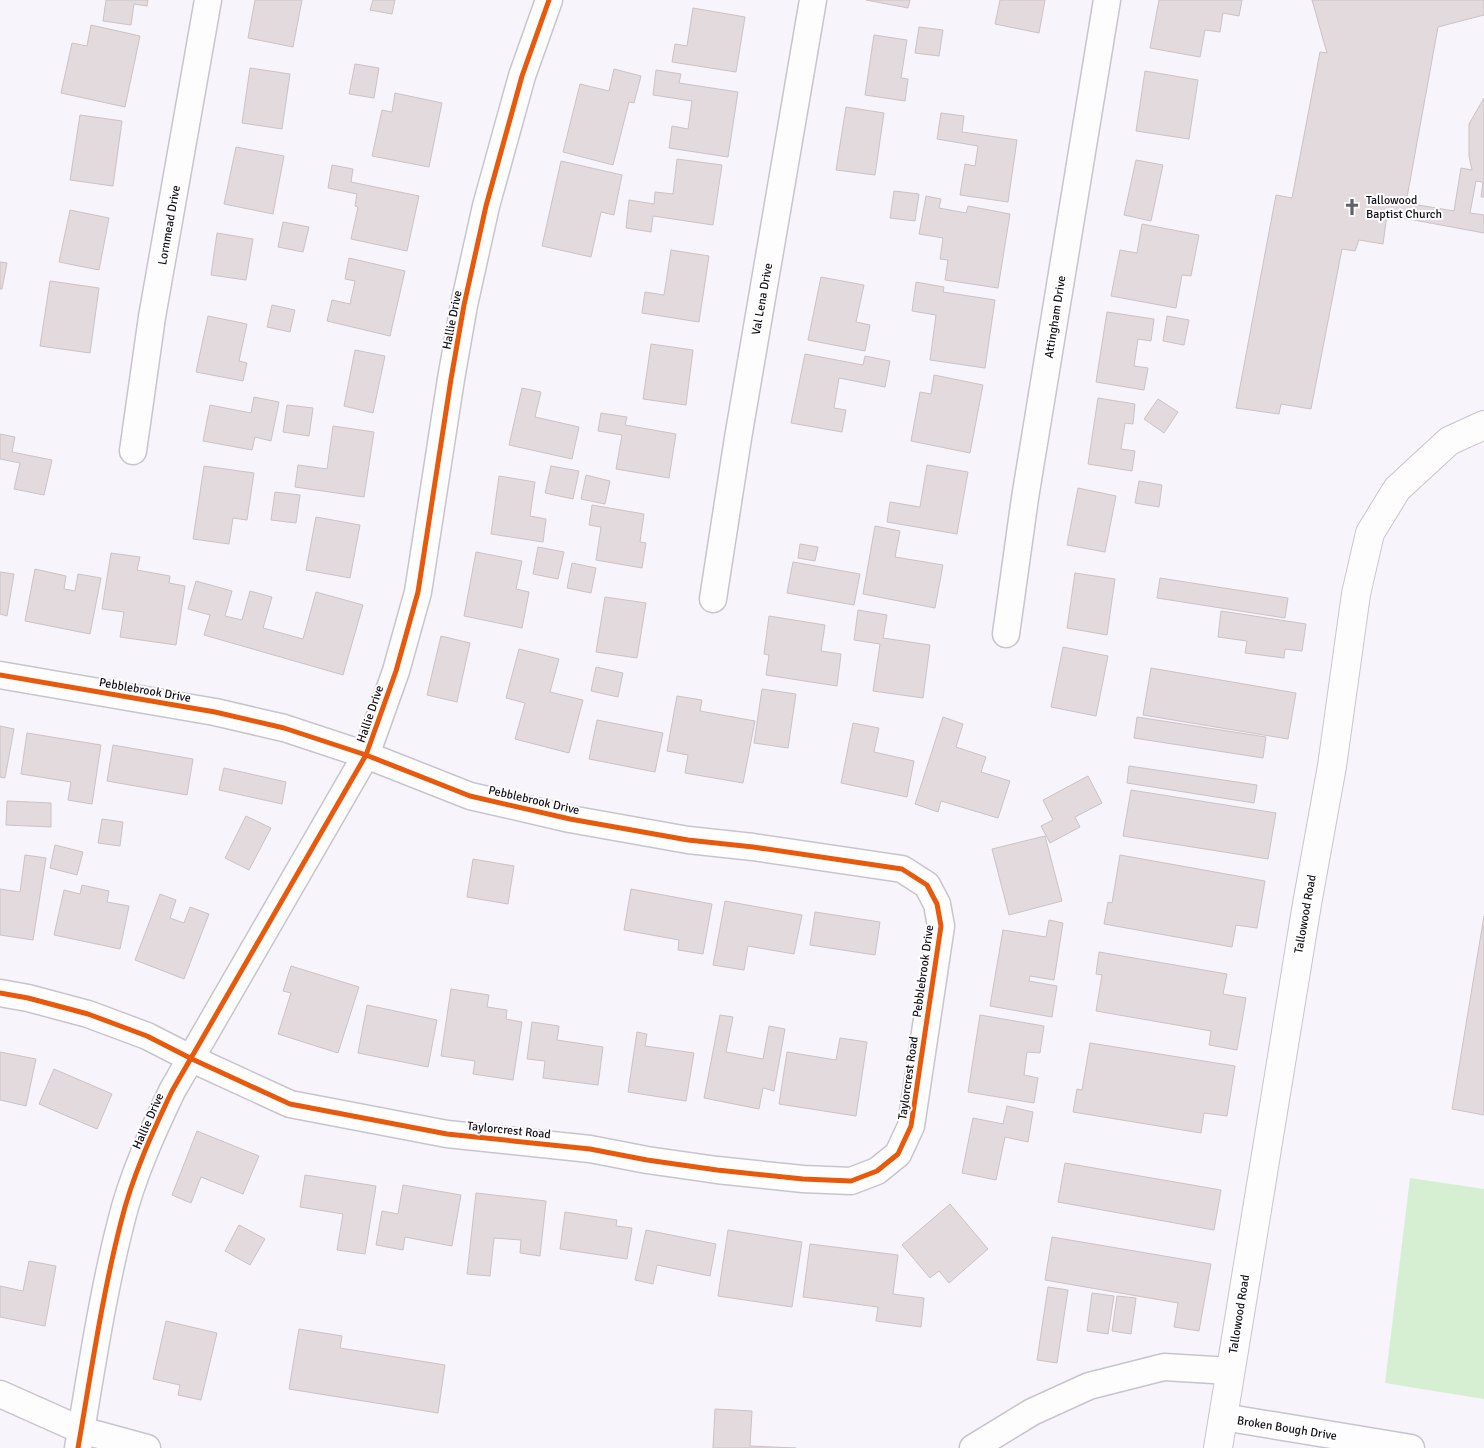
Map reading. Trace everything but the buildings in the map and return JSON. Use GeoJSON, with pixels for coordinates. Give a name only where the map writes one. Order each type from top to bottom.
{"type":"FeatureCollection","features":[{"type":"Feature","properties":{"kind":"street","name":"Lornmead Drive"},"geometry":{"type":"LineString","coordinates":[[133,451],[152,317],[208,0]]}},
{"type":"Feature","properties":{"kind":"street","name":"Hallie Drive"},"geometry":{"type":"LineString","coordinates":[[80,1439],[101,1319],[121,1222],[145,1148],[172,1091],[366,755],[396,671],[418,592],[454,360],[486,206],[522,76],[548,0]]}},
{"type":"Feature","properties":{"kind":"street","name":"Val Lena Drive"},"geometry":{"type":"LineString","coordinates":[[713,600],[738,438],[813,0]]}},
{"type":"Feature","properties":{"kind":"street","name":"Attingham Drive"},"geometry":{"type":"LineString","coordinates":[[1006,634],[1025,498],[1107,0]]}},
{"type":"Feature","properties":{"kind":"street","name":"Tallowood Road"},"geometry":{"type":"LineString","coordinates":[[1218,1448],[1307,904],[1332,766],[1356,594],[1370,533],[1397,489],[1449,441],[1481,426]]}},
{"type":"Feature","properties":{"kind":"street","name":"Pebblebrook Drive"},"geometry":{"type":"LineString","coordinates":[[0,675],[215,712],[284,728],[366,755],[470,796],[570,819],[688,840],[753,847],[902,869],[927,885],[937,904],[941,926],[925,1027]]}},
{"type":"Feature","properties":{"kind":"street","name":"Taylorcrest Road"},"geometry":{"type":"LineString","coordinates":[[0,993],[28,998],[88,1014],[147,1036],[290,1104],[447,1134],[590,1149],[647,1160],[717,1170],[851,1182],[877,1171],[898,1154],[911,1126],[925,1027]]}},
{"type":"Feature","properties":{"kind":"street"},"geometry":{"type":"LineString","coordinates":[[973,1448],[1032,1412],[1089,1386],[1164,1367],[1230,1370]]}},
{"type":"Feature","properties":{"kind":"street"},"geometry":{"type":"LineString","coordinates":[[0,1394],[80,1439],[147,1448]]}},
{"type":"Feature","properties":{"kind":"street","name":"Broken Bough Drive"},"geometry":{"type":"LineString","coordinates":[[1223,1417],[1411,1448]]}},
{"type":"Feature","properties":{"kind":"green space"},"geometry":{"type":"Polygon","coordinates":[[[1410,1178],[1484,1189],[1484,1399],[1385,1383],[1410,1178]]]}},
{"type":"Feature","properties":{"kind":"cycle path"},"geometry":{"type":"LineString","coordinates":[[78,1448],[97,1335],[114,1250],[131,1188],[143,1155],[172,1091],[366,755],[396,671],[418,592],[464,305],[486,206],[522,76],[549,0]]}},
{"type":"Feature","properties":{"kind":"cycle path"},"geometry":{"type":"LineString","coordinates":[[0,675],[215,712],[284,728],[366,755],[470,796],[570,819],[688,840],[753,847],[902,869],[927,885],[937,904],[941,926],[911,1126],[898,1154],[877,1171],[851,1181],[803,1179],[717,1170],[647,1160],[590,1149],[447,1134],[290,1104],[147,1036],[88,1014],[28,998],[0,993]]}},
{"type":"Feature","properties":{"kind":"place","name":"Tallowood Baptist Church"},"geometry":{"type":"Point","coordinates":[1352,207]}}]}
